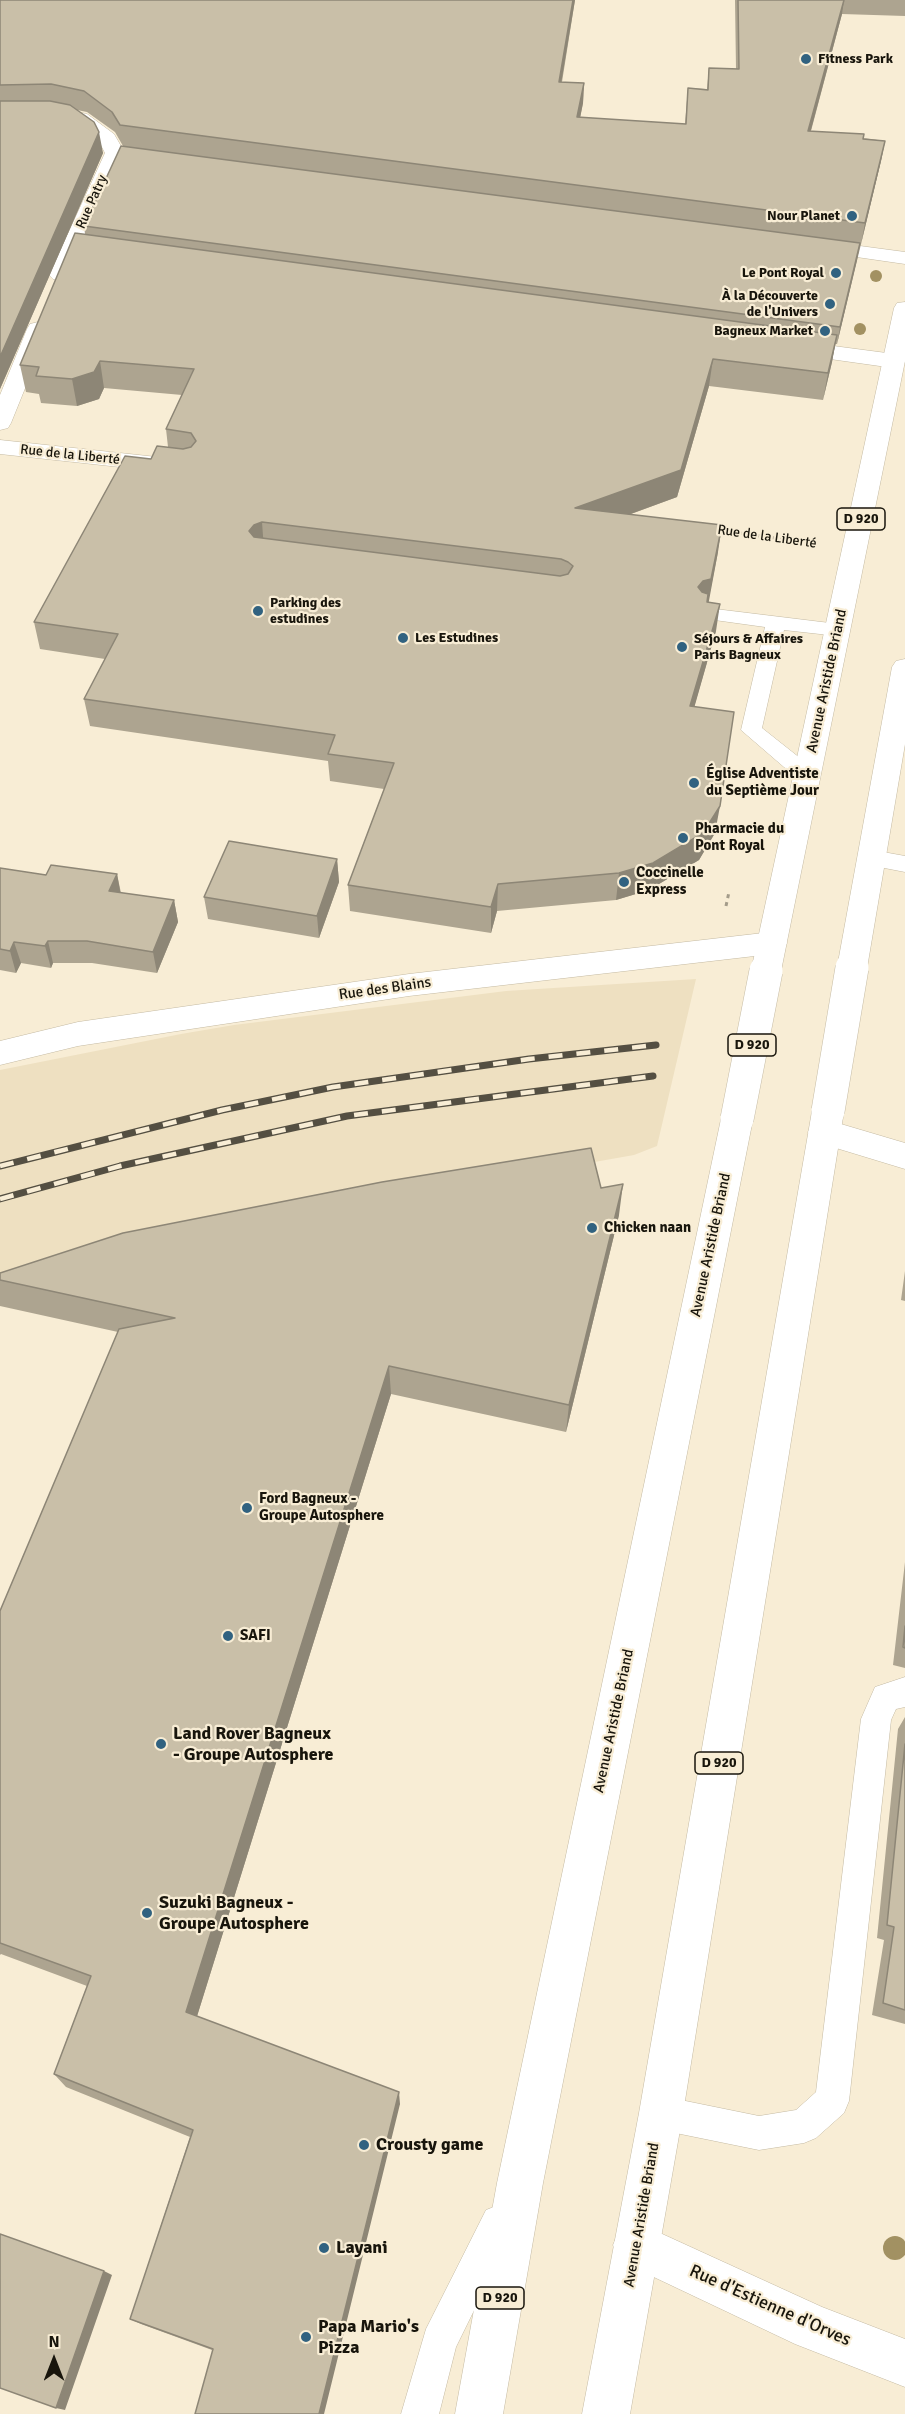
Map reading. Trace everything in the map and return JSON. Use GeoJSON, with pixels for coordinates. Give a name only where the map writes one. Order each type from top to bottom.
{"type":"FeatureCollection","features":[{"type":"Feature","properties":{"kind":"main road"},"geometry":{"type":"LineString","coordinates":[[0,114],[54,113],[80,118],[107,138],[115,153],[138,156]]}},
{"type":"Feature","properties":{"kind":"main road","name":"Rue Patry"},"geometry":{"type":"LineString","coordinates":[[53,293],[115,153]]}},
{"type":"Feature","properties":{"kind":"main road"},"geometry":{"type":"LineString","coordinates":[[790,243],[905,258]]}},
{"type":"Feature","properties":{"kind":"main road"},"geometry":{"type":"LineString","coordinates":[[71,250],[96,253]]}},
{"type":"Feature","properties":{"kind":"main road","name":"Avenue Aristide Briand"},"geometry":{"type":"LineString","coordinates":[[479,2414],[520,2183],[769,957],[905,308]]}},
{"type":"Feature","properties":{"kind":"main road"},"geometry":{"type":"LineString","coordinates":[[0,423],[44,315]]}},
{"type":"Feature","properties":{"kind":"main road"},"geometry":{"type":"LineString","coordinates":[[769,345],[894,361]]}},
{"type":"Feature","properties":{"kind":"main road","name":"Rue de la Liberté"},"geometry":{"type":"LineString","coordinates":[[0,447],[186,467]]}},
{"type":"Feature","properties":{"kind":"main road","name":"Avenue Aristide Briand"},"geometry":{"type":"LineString","coordinates":[[606,2414],[661,2113],[852,968],[872,858],[896,769],[905,667]]}},
{"type":"Feature","properties":{"kind":"main road","name":"Rue des Blains"},"geometry":{"type":"LineString","coordinates":[[0,1053],[78,1034],[410,985],[769,957]]}},
{"type":"Feature","properties":{"kind":"main road"},"geometry":{"type":"LineString","coordinates":[[826,1122],[905,1156]]}},
{"type":"Feature","properties":{"kind":"main road","name":"Rue d'Estienne d'Orves"},"geometry":{"type":"LineString","coordinates":[[636,2245],[812,2327],[905,2363]]}},
{"type":"Feature","properties":{"kind":"lane"},"geometry":{"type":"LineString","coordinates":[[706,614],[838,630]]}},
{"type":"Feature","properties":{"kind":"lane"},"geometry":{"type":"LineString","coordinates":[[776,622],[752,730],[807,775]]}},
{"type":"Feature","properties":{"kind":"lane"},"geometry":{"type":"LineString","coordinates":[[872,858],[905,864]]}},
{"type":"Feature","properties":{"kind":"lane"},"geometry":{"type":"LineString","coordinates":[[661,2113],[759,2133],[804,2126],[832,2101],[876,1719],[886,1697],[905,1692]]}},
{"type":"Feature","properties":{"kind":"lane","name":"Avenue Aristide Briand"},"geometry":{"type":"LineString","coordinates":[[420,2414],[439,2342],[520,2183]]}},
{"type":"Feature","properties":{"kind":"path","name":"Rue de la Liberté"},"geometry":{"type":"LineString","coordinates":[[710,529],[854,550]]}},
{"type":"Feature","properties":{"kind":"shaded area"},"geometry":{"type":"Polygon","coordinates":[[[696,979],[657,1146],[634,1155],[165,1238],[0,1290],[0,1070],[234,1025],[506,991],[696,979]]]}},
{"type":"Feature","properties":{"kind":"building"},"geometry":{"type":"Polygon","coordinates":[[[0,0],[573,0],[559,82],[584,83],[577,117],[686,124],[688,88],[708,90],[709,68],[739,69],[738,0],[844,0],[808,131],[864,134],[863,139],[885,141],[865,223],[120,125],[112,112],[84,91],[51,84],[0,85],[0,0]]]}},
{"type":"Feature","properties":{"kind":"building"},"geometry":{"type":"Polygon","coordinates":[[[0,101],[50,101],[70,105],[94,122],[99,132],[0,357],[0,101]]]}},
{"type":"Feature","properties":{"kind":"building"},"geometry":{"type":"Polygon","coordinates":[[[121,146],[860,243],[840,327],[84,226],[121,146]]]}},
{"type":"Feature","properties":{"kind":"building"},"geometry":{"type":"Polygon","coordinates":[[[75,233],[837,335],[828,373],[713,359],[681,470],[575,508],[722,525],[711,579],[703,581],[698,587],[702,592],[708,594],[707,602],[720,604],[690,706],[734,712],[720,806],[703,833],[653,863],[619,873],[498,884],[491,907],[348,885],[394,763],[328,754],[335,735],[84,699],[118,634],[34,622],[125,456],[151,459],[157,446],[183,449],[191,447],[196,441],[191,433],[166,429],[194,369],[100,361],[94,372],[72,379],[36,376],[39,367],[20,365],[75,233]],[[262,522],[254,525],[249,531],[254,537],[560,576],[568,574],[573,566],[561,559],[262,522]]]}},
{"type":"Feature","properties":{"kind":"building"},"geometry":{"type":"Polygon","coordinates":[[[229,841],[337,859],[317,916],[204,897],[229,841]]]}},
{"type":"Feature","properties":{"kind":"building"},"geometry":{"type":"Polygon","coordinates":[[[51,865],[117,874],[109,891],[174,900],[153,952],[87,941],[48,941],[45,946],[14,942],[10,951],[0,949],[0,868],[46,875],[51,865]]]}},
{"type":"Feature","properties":{"kind":"building"},"geometry":{"type":"Polygon","coordinates":[[[591,1148],[601,1188],[623,1184],[569,1405],[389,1366],[186,2012],[399,2092],[319,2414],[195,2414],[213,2349],[130,2319],[193,2130],[54,2074],[91,1976],[0,1943],[0,1611],[119,1329],[175,1318],[0,1280],[0,1273],[123,1233],[382,1182],[591,1148]]]}},
{"type":"Feature","properties":{"kind":"building"},"geometry":{"type":"Polygon","coordinates":[[[905,1744],[905,2010],[883,2003],[894,1927],[887,1925],[905,1744]]]}},
{"type":"Feature","properties":{"kind":"building"},"geometry":{"type":"Polygon","coordinates":[[[0,2234],[104,2271],[56,2408],[0,2388],[0,2234]]]}},
{"type":"Feature","properties":{"kind":"railway"},"geometry":{"type":"LineString","coordinates":[[0,1166],[222,1110],[333,1087],[529,1059],[656,1045]]}},
{"type":"Feature","properties":{"kind":"railway"},"geometry":{"type":"LineString","coordinates":[[0,1199],[120,1166],[347,1116],[653,1076]]}},
{"type":"Feature","properties":{"kind":"place","name":"Fitness Park"},"geometry":{"type":"Point","coordinates":[806,59]}},
{"type":"Feature","properties":{"kind":"place","name":"Nour Planet"},"geometry":{"type":"Point","coordinates":[852,216]}},
{"type":"Feature","properties":{"kind":"place","name":"Le Pont Royal"},"geometry":{"type":"Point","coordinates":[836,273]}},
{"type":"Feature","properties":{"kind":"place","name":"À la Découverte de l'Univers"},"geometry":{"type":"Point","coordinates":[830,304]}},
{"type":"Feature","properties":{"kind":"place","name":"Bagneux Market"},"geometry":{"type":"Point","coordinates":[825,331]}},
{"type":"Feature","properties":{"kind":"place","name":"Parking des estudines"},"geometry":{"type":"Point","coordinates":[258,611]}},
{"type":"Feature","properties":{"kind":"place","name":"Les Estudines"},"geometry":{"type":"Point","coordinates":[403,638]}},
{"type":"Feature","properties":{"kind":"place","name":"Séjours & Affaires Paris Bagneux"},"geometry":{"type":"Point","coordinates":[682,647]}},
{"type":"Feature","properties":{"kind":"place","name":"Église Adventiste du Septième Jour"},"geometry":{"type":"Point","coordinates":[694,783]}},
{"type":"Feature","properties":{"kind":"place","name":"Pharmacie du Pont Royal"},"geometry":{"type":"Point","coordinates":[683,838]}},
{"type":"Feature","properties":{"kind":"place","name":"Coccinelle Express"},"geometry":{"type":"Point","coordinates":[624,882]}},
{"type":"Feature","properties":{"kind":"place","name":"Chicken naan"},"geometry":{"type":"Point","coordinates":[592,1228]}},
{"type":"Feature","properties":{"kind":"place","name":"Ford Bagneux - Groupe Autosphere"},"geometry":{"type":"Point","coordinates":[247,1508]}},
{"type":"Feature","properties":{"kind":"place","name":"SAFI"},"geometry":{"type":"Point","coordinates":[228,1636]}},
{"type":"Feature","properties":{"kind":"place","name":"Land Rover Bagneux - Groupe Autosphere"},"geometry":{"type":"Point","coordinates":[161,1744]}},
{"type":"Feature","properties":{"kind":"place","name":"Suzuki Bagneux - Groupe Autosphere"},"geometry":{"type":"Point","coordinates":[147,1913]}},
{"type":"Feature","properties":{"kind":"place","name":"Crousty game"},"geometry":{"type":"Point","coordinates":[364,2145]}},
{"type":"Feature","properties":{"kind":"place","name":"Layani"},"geometry":{"type":"Point","coordinates":[324,2248]}},
{"type":"Feature","properties":{"kind":"place","name":"Papa Mario's Pizza"},"geometry":{"type":"Point","coordinates":[306,2337]}}]}
